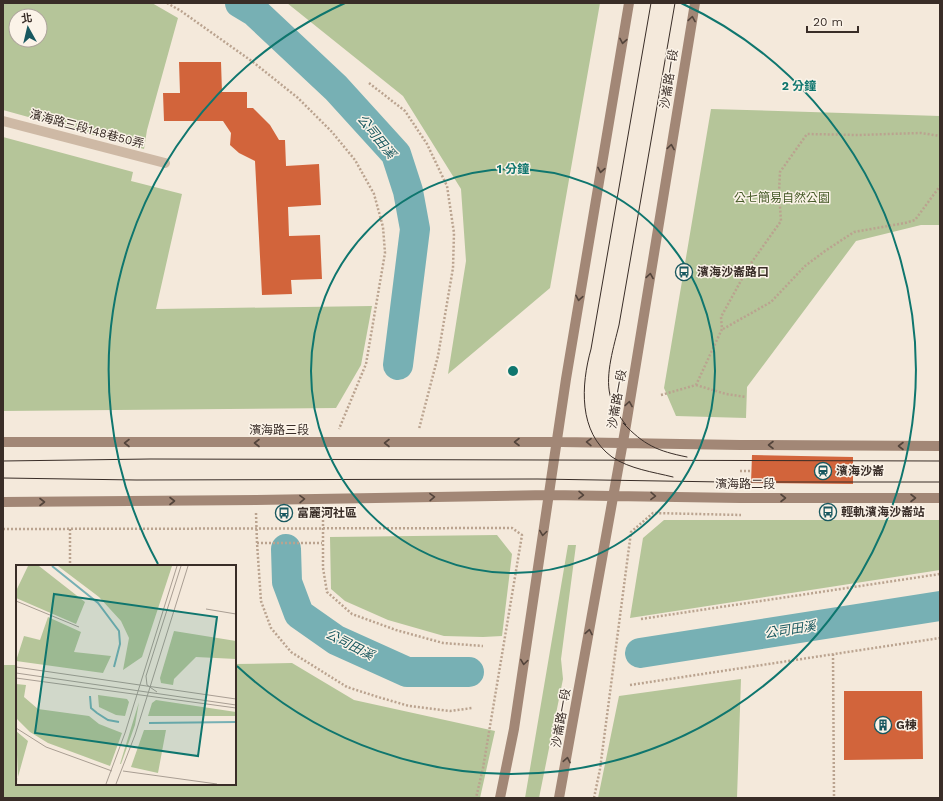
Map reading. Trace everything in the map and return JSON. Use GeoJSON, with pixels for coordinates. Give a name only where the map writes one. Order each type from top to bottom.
{"type":"FeatureCollection","features":[{"type":"Feature","properties":{"kind":"street"},"geometry":{"type":"LineString","coordinates":[[500,798],[514,729],[556,442],[629,3]]}},
{"type":"Feature","properties":{"kind":"street","name":"沙崙路一段"},"geometry":{"type":"LineString","coordinates":[[559,798],[614,496],[694,3]]}},
{"type":"Feature","properties":{"kind":"street","name":"濱海路三段148巷50弄"},"geometry":{"type":"LineString","coordinates":[[3,121],[164,163]]}},
{"type":"Feature","properties":{"kind":"street","name":"濱海路三段"},"geometry":{"type":"LineString","coordinates":[[3,442],[622,442]]}},
{"type":"Feature","properties":{"kind":"street"},"geometry":{"type":"LineString","coordinates":[[622,442],[740,445],[940,446]]}},
{"type":"Feature","properties":{"kind":"street"},"geometry":{"type":"LineString","coordinates":[[3,502],[256,500],[549,495]]}},
{"type":"Feature","properties":{"kind":"street","name":"濱海路二段"},"geometry":{"type":"LineString","coordinates":[[549,495],[748,498],[940,498]]}},
{"type":"Feature","properties":{"kind":"path"},"geometry":{"type":"LineString","coordinates":[[167,3],[253,62],[298,98],[332,132],[355,160],[374,194],[383,227],[385,253],[366,364],[333,443]]}},
{"type":"Feature","properties":{"kind":"path"},"geometry":{"type":"LineString","coordinates":[[369,83],[405,111],[426,144],[447,186],[454,233],[453,268],[438,356],[415,443]]}},
{"type":"Feature","properties":{"kind":"path"},"geometry":{"type":"LineString","coordinates":[[696,385],[722,329],[721,316],[749,266],[781,222],[779,192],[780,172],[807,134],[858,135],[922,132],[940,136]]}},
{"type":"Feature","properties":{"kind":"path"},"geometry":{"type":"LineString","coordinates":[[722,329],[771,302],[805,266],[825,250],[854,232],[905,224],[915,220],[940,186]]}},
{"type":"Feature","properties":{"kind":"path"},"geometry":{"type":"LineString","coordinates":[[661,395],[696,385],[726,394],[746,397]]}},
{"type":"Feature","properties":{"kind":"path"},"geometry":{"type":"LineString","coordinates":[[740,471],[752,471]]}},
{"type":"Feature","properties":{"kind":"path"},"geometry":{"type":"LineString","coordinates":[[324,499],[322,543],[323,568],[327,592],[352,614],[396,630],[443,643],[483,646]]}},
{"type":"Feature","properties":{"kind":"path"},"geometry":{"type":"LineString","coordinates":[[256,500],[256,544],[261,601],[271,628],[292,652],[347,687],[378,697],[410,706],[450,711],[472,708]]}},
{"type":"Feature","properties":{"kind":"path"},"geometry":{"type":"LineString","coordinates":[[594,798],[600,769],[631,532],[653,513],[741,515]]}},
{"type":"Feature","properties":{"kind":"path"},"geometry":{"type":"LineString","coordinates":[[3,529],[512,528],[522,535],[483,768],[476,798]]}},
{"type":"Feature","properties":{"kind":"path"},"geometry":{"type":"LineString","coordinates":[[70,529],[70,565]]}},
{"type":"Feature","properties":{"kind":"path"},"geometry":{"type":"LineString","coordinates":[[256,544],[322,543]]}},
{"type":"Feature","properties":{"kind":"path"},"geometry":{"type":"LineString","coordinates":[[641,619],[940,574]]}},
{"type":"Feature","properties":{"kind":"path"},"geometry":{"type":"LineString","coordinates":[[630,685],[940,638]]}},
{"type":"Feature","properties":{"kind":"path"},"geometry":{"type":"LineString","coordinates":[[833,654],[834,798]]}},
{"type":"Feature","properties":{"kind":"green space"},"geometry":{"type":"Polygon","coordinates":[[[3,3],[152,3],[178,18],[147,130],[144,149],[3,110],[3,3]]]}},
{"type":"Feature","properties":{"kind":"green space"},"geometry":{"type":"Polygon","coordinates":[[[287,3],[600,3],[550,288],[448,374],[466,261],[461,189],[403,96],[287,3]]]}},
{"type":"Feature","properties":{"kind":"green space","name":"公七簡易自然公園"},"geometry":{"type":"Polygon","coordinates":[[[711,109],[940,116],[940,225],[921,225],[856,241],[747,387],[746,418],[676,416],[664,388],[711,109]]]}},
{"type":"Feature","properties":{"kind":"green space"},"geometry":{"type":"Polygon","coordinates":[[[3,137],[133,172],[131,181],[182,194],[156,309],[372,306],[361,365],[336,408],[3,411],[3,137]]]}},
{"type":"Feature","properties":{"kind":"green space"},"geometry":{"type":"Polygon","coordinates":[[[664,520],[940,520],[940,570],[630,618],[643,538],[664,520]]]}},
{"type":"Feature","properties":{"kind":"green space"},"geometry":{"type":"Polygon","coordinates":[[[497,535],[512,554],[502,636],[444,636],[388,620],[345,601],[331,589],[330,537],[497,535]]]}},
{"type":"Feature","properties":{"kind":"green space"},"geometry":{"type":"Polygon","coordinates":[[[568,545],[576,545],[561,659],[563,679],[539,798],[525,798],[568,545]]]}},
{"type":"Feature","properties":{"kind":"green space"},"geometry":{"type":"Polygon","coordinates":[[[292,663],[354,700],[495,731],[480,798],[3,798],[3,665],[16,665],[16,785],[236,785],[236,664],[292,663]]]}},
{"type":"Feature","properties":{"kind":"green space"},"geometry":{"type":"Polygon","coordinates":[[[741,679],[737,798],[598,798],[619,696],[741,679]]]}},
{"type":"Feature","properties":{"kind":"building"},"geometry":{"type":"Polygon","coordinates":[[[179,62],[221,62],[222,92],[247,92],[247,108],[253,108],[270,125],[279,140],[285,140],[286,166],[319,164],[321,205],[288,207],[289,236],[320,235],[322,279],[291,280],[292,294],[262,295],[255,161],[239,153],[230,145],[231,133],[223,121],[164,121],[163,93],[180,93],[179,62]]]}},
{"type":"Feature","properties":{"kind":"building"},"geometry":{"type":"Polygon","coordinates":[[[752,455],[853,457],[853,484],[751,483],[752,455]]]}},
{"type":"Feature","properties":{"kind":"building","name":"G棟"},"geometry":{"type":"Polygon","coordinates":[[[844,691],[922,691],[923,759],[844,760],[844,691]]]}},
{"type":"Feature","properties":{"kind":"waterway","name":"公司田溪"},"geometry":{"type":"LineString","coordinates":[[240,3],[255,12],[336,88],[396,154],[408,191],[415,229],[398,365]]}},
{"type":"Feature","properties":{"kind":"waterway","name":"公司田溪"},"geometry":{"type":"LineString","coordinates":[[286,549],[287,582],[299,614],[336,640],[407,672],[469,672]]}},
{"type":"Feature","properties":{"kind":"waterway","name":"公司田溪"},"geometry":{"type":"LineString","coordinates":[[640,653],[940,606]]}},
{"type":"Feature","properties":{"kind":"tram line"},"geometry":{"type":"LineString","coordinates":[[651,3],[585,378],[584,392],[588,421],[593,435],[601,447],[612,457],[626,464],[642,470],[673,477]]}},
{"type":"Feature","properties":{"kind":"tram line"},"geometry":{"type":"LineString","coordinates":[[675,3],[619,325],[609,369],[609,387],[611,399],[626,425],[623,423],[631,431],[652,446],[667,452],[687,457]]}},
{"type":"Feature","properties":{"kind":"tram line"},"geometry":{"type":"LineString","coordinates":[[3,461],[150,459],[940,461]]}},
{"type":"Feature","properties":{"kind":"tram line"},"geometry":{"type":"LineString","coordinates":[[3,478],[136,480],[538,479],[723,482],[940,482]]}},
{"type":"Feature","properties":{"kind":"place","name":"濱海沙崙路口"},"geometry":{"type":"Point","coordinates":[684,272]}},
{"type":"Feature","properties":{"kind":"place","name":"濱海沙崙"},"geometry":{"type":"Point","coordinates":[823,471]}},
{"type":"Feature","properties":{"kind":"place","name":"輕軌濱海沙崙站"},"geometry":{"type":"Point","coordinates":[828,512]}},
{"type":"Feature","properties":{"kind":"place","name":"富麗河社區"},"geometry":{"type":"Point","coordinates":[284,513]}},
{"type":"Feature","properties":{"kind":"place","name":"G棟"},"geometry":{"type":"Point","coordinates":[883,725]}}]}
